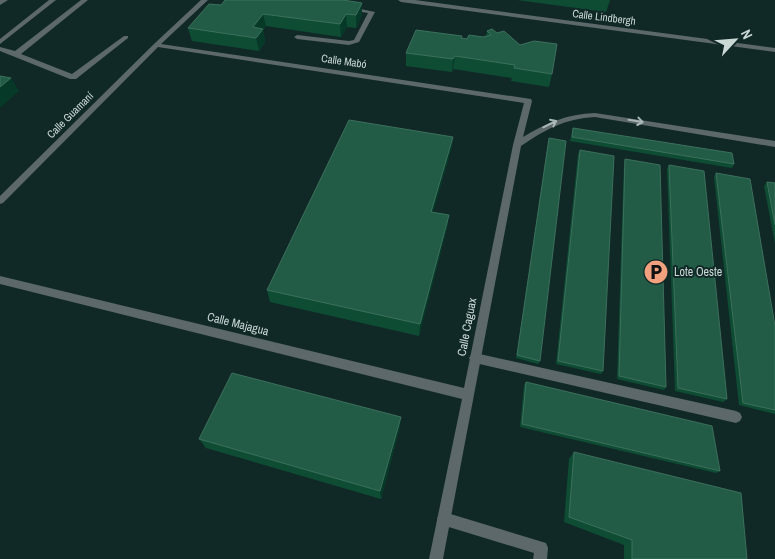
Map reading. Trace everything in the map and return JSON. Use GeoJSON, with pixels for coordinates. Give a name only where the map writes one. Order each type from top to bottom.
{"type":"FeatureCollection","features":[{"type":"Feature","properties":{"kind":"street"},"geometry":{"type":"LineString","coordinates":[[0,4],[5,0]]}},
{"type":"Feature","properties":{"kind":"street"},"geometry":{"type":"LineString","coordinates":[[0,42],[53,0]]}},
{"type":"Feature","properties":{"kind":"street"},"geometry":{"type":"LineString","coordinates":[[16,54],[85,0]]}},
{"type":"Feature","properties":{"kind":"street","name":"Calle Guamaní"},"geometry":{"type":"LineString","coordinates":[[0,200],[204,0]]}},
{"type":"Feature","properties":{"kind":"street","name":"Calle Lindbergh"},"geometry":{"type":"LineString","coordinates":[[401,0],[775,50]]}},
{"type":"Feature","properties":{"kind":"street"},"geometry":{"type":"LineString","coordinates":[[296,37],[349,44],[357,41],[372,12],[346,8]]}},
{"type":"Feature","properties":{"kind":"street"},"geometry":{"type":"LineString","coordinates":[[0,49],[73,77],[126,37]]}},
{"type":"Feature","properties":{"kind":"street","name":"Calle Mabó"},"geometry":{"type":"LineString","coordinates":[[156,45],[528,101]]}},
{"type":"Feature","properties":{"kind":"street","name":"Calle Caguax"},"geometry":{"type":"LineString","coordinates":[[436,559],[517,145],[528,101]]}},
{"type":"Feature","properties":{"kind":"street"},"geometry":{"type":"LineString","coordinates":[[517,145],[542,128],[564,118],[577,115],[595,115],[775,144]]}},
{"type":"Feature","properties":{"kind":"street","name":"Calle Majagua"},"geometry":{"type":"LineString","coordinates":[[0,280],[468,395]]}},
{"type":"Feature","properties":{"kind":"street"},"geometry":{"type":"LineString","coordinates":[[475,358],[736,417]]}},
{"type":"Feature","properties":{"kind":"street"},"geometry":{"type":"LineString","coordinates":[[444,519],[541,548],[540,559]]}},
{"type":"Feature","properties":{"kind":"building"},"geometry":{"type":"Polygon","coordinates":[[[225,0],[343,0],[362,3],[356,15],[346,14],[340,24],[263,14],[253,27],[263,29],[256,38],[188,28],[209,4],[221,5],[225,0]]]}},
{"type":"Feature","properties":{"kind":"building"},"geometry":{"type":"Polygon","coordinates":[[[492,29],[497,33],[504,31],[520,45],[534,41],[557,44],[552,74],[514,68],[515,65],[455,56],[453,59],[406,53],[416,30],[462,36],[461,38],[467,39],[469,35],[483,37],[491,35],[487,31],[492,29]]]}},
{"type":"Feature","properties":{"kind":"building"},"geometry":{"type":"Polygon","coordinates":[[[0,76],[11,78],[0,87],[0,76]]]}},
{"type":"Feature","properties":{"kind":"building"},"geometry":{"type":"Polygon","coordinates":[[[349,120],[453,137],[431,212],[449,215],[420,324],[267,290],[349,120]]]}},
{"type":"Feature","properties":{"kind":"building"},"geometry":{"type":"Polygon","coordinates":[[[573,128],[732,153],[734,164],[572,137],[573,128]]]}},
{"type":"Feature","properties":{"kind":"building"},"geometry":{"type":"Polygon","coordinates":[[[549,138],[566,141],[540,361],[517,355],[549,138]]]}},
{"type":"Feature","properties":{"kind":"building"},"geometry":{"type":"Polygon","coordinates":[[[580,150],[614,156],[603,371],[558,361],[580,150]]]}},
{"type":"Feature","properties":{"kind":"building"},"geometry":{"type":"Polygon","coordinates":[[[625,159],[660,165],[666,387],[619,376],[625,159]]]}},
{"type":"Feature","properties":{"kind":"building"},"geometry":{"type":"Polygon","coordinates":[[[669,165],[704,171],[727,399],[678,388],[669,165]]]}},
{"type":"Feature","properties":{"kind":"building"},"geometry":{"type":"Polygon","coordinates":[[[716,173],[750,179],[775,326],[775,410],[743,403],[716,173]]]}},
{"type":"Feature","properties":{"kind":"building"},"geometry":{"type":"Polygon","coordinates":[[[767,182],[775,183],[775,225],[767,182]]]}},
{"type":"Feature","properties":{"kind":"building"},"geometry":{"type":"Polygon","coordinates":[[[232,373],[401,417],[380,491],[199,439],[232,373]]]}},
{"type":"Feature","properties":{"kind":"building"},"geometry":{"type":"Polygon","coordinates":[[[526,382],[712,426],[720,471],[522,424],[526,382]]]}},
{"type":"Feature","properties":{"kind":"building"},"geometry":{"type":"Polygon","coordinates":[[[574,452],[741,493],[747,559],[632,559],[632,540],[569,517],[574,452]]]}},
{"type":"Feature","properties":{"kind":"place","name":"Lote Oeste"},"geometry":{"type":"Point","coordinates":[656,272]}}]}
